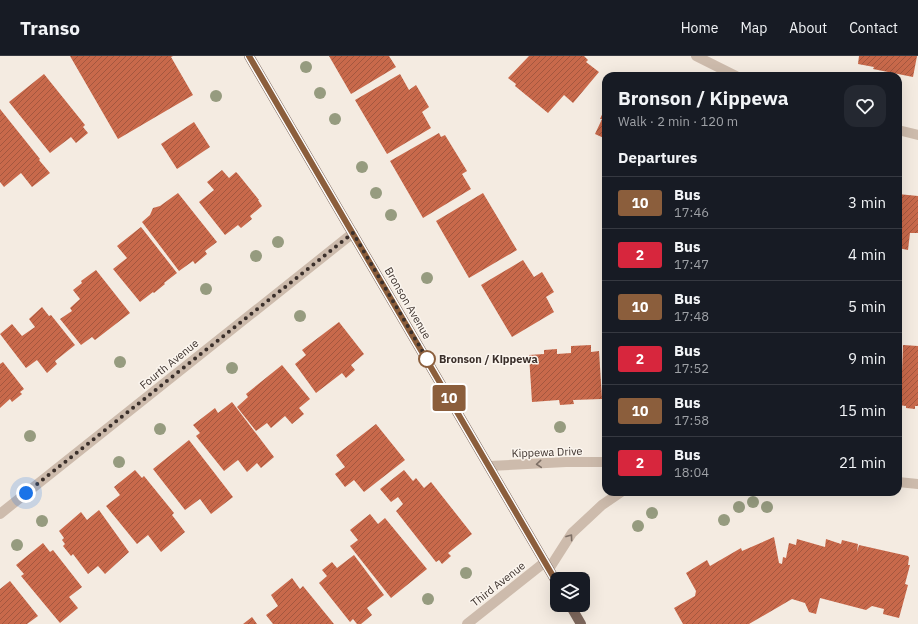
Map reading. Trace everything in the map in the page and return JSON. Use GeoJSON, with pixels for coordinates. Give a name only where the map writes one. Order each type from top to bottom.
{"type":"FeatureCollection","features":[{"type":"Feature","properties":{"kind":"main road","name":"Bronson Avenue"},"geometry":{"type":"LineString","coordinates":[[249,56],[551,572]]}},
{"type":"Feature","properties":{"kind":"main road"},"geometry":{"type":"LineString","coordinates":[[574,612],[581,624]]}},
{"type":"Feature","properties":{"kind":"street"},"geometry":{"type":"LineString","coordinates":[[696,56],[728,72]]}},
{"type":"Feature","properties":{"kind":"street"},"geometry":{"type":"LineString","coordinates":[[902,131],[918,135]]}},
{"type":"Feature","properties":{"kind":"street","name":"Fourth Avenue"},"geometry":{"type":"LineString","coordinates":[[0,514],[353,233]]}},
{"type":"Feature","properties":{"kind":"street","name":"Kippewa Drive"},"geometry":{"type":"LineString","coordinates":[[489,466],[566,462],[602,462]]}},
{"type":"Feature","properties":{"kind":"street"},"geometry":{"type":"LineString","coordinates":[[902,482],[918,484]]}},
{"type":"Feature","properties":{"kind":"street"},"geometry":{"type":"LineString","coordinates":[[547,566],[572,533],[602,505],[615,496]]}},
{"type":"Feature","properties":{"kind":"street","name":"Third Avenue"},"geometry":{"type":"LineString","coordinates":[[466,624],[547,566]]}},
{"type":"Feature","properties":{"kind":"building"},"geometry":{"type":"Polygon","coordinates":[[[70,56],[173,56],[171,57],[193,95],[118,139],[70,56]]]}},
{"type":"Feature","properties":{"kind":"building"},"geometry":{"type":"Polygon","coordinates":[[[329,56],[389,56],[396,67],[351,94],[329,56]]]}},
{"type":"Feature","properties":{"kind":"building"},"geometry":{"type":"Polygon","coordinates":[[[529,56],[584,56],[588,60],[586,62],[599,72],[573,103],[564,95],[548,113],[515,86],[516,84],[508,78],[529,56]]]}},
{"type":"Feature","properties":{"kind":"building"},"geometry":{"type":"Polygon","coordinates":[[[859,56],[917,56],[913,77],[902,75],[902,72],[888,72],[873,69],[874,67],[858,64],[859,56]]]}},
{"type":"Feature","properties":{"kind":"building"},"geometry":{"type":"Polygon","coordinates":[[[44,74],[85,125],[83,127],[88,133],[76,143],[71,137],[50,153],[9,102],[44,74]]]}},
{"type":"Feature","properties":{"kind":"building"},"geometry":{"type":"Polygon","coordinates":[[[400,74],[409,90],[416,85],[429,107],[422,112],[431,128],[387,154],[355,100],[400,74]]]}},
{"type":"Feature","properties":{"kind":"building"},"geometry":{"type":"Polygon","coordinates":[[[0,109],[50,173],[32,187],[21,173],[4,187],[0,182],[0,109]]]}},
{"type":"Feature","properties":{"kind":"building"},"geometry":{"type":"Polygon","coordinates":[[[602,119],[602,137],[595,134],[602,119]]]}},
{"type":"Feature","properties":{"kind":"building"},"geometry":{"type":"Polygon","coordinates":[[[194,122],[210,147],[177,169],[161,144],[194,122]]]}},
{"type":"Feature","properties":{"kind":"building"},"geometry":{"type":"Polygon","coordinates":[[[439,133],[441,137],[445,135],[467,171],[462,174],[471,189],[423,218],[390,161],[439,133]]]}},
{"type":"Feature","properties":{"kind":"building"},"geometry":{"type":"Polygon","coordinates":[[[222,170],[229,178],[236,172],[259,200],[262,206],[250,216],[252,219],[241,228],[238,225],[225,235],[199,202],[214,190],[207,182],[222,170]]]}},
{"type":"Feature","properties":{"kind":"building"},"geometry":{"type":"Polygon","coordinates":[[[178,193],[217,242],[205,251],[207,254],[195,264],[193,261],[179,271],[142,222],[150,215],[153,208],[160,206],[178,193]]]}},
{"type":"Feature","properties":{"kind":"building"},"geometry":{"type":"Polygon","coordinates":[[[483,193],[517,250],[469,278],[436,221],[483,193]]]}},
{"type":"Feature","properties":{"kind":"building"},"geometry":{"type":"Polygon","coordinates":[[[902,194],[918,196],[918,233],[910,233],[908,250],[902,249],[902,194]]]}},
{"type":"Feature","properties":{"kind":"building"},"geometry":{"type":"Polygon","coordinates":[[[141,227],[177,273],[154,293],[153,292],[140,302],[113,269],[127,258],[117,246],[141,227]]]}},
{"type":"Feature","properties":{"kind":"building"},"geometry":{"type":"Polygon","coordinates":[[[523,260],[534,277],[542,272],[554,292],[546,297],[554,312],[512,337],[481,285],[523,260]]]}},
{"type":"Feature","properties":{"kind":"building"},"geometry":{"type":"Polygon","coordinates":[[[96,270],[130,313],[95,340],[92,337],[81,345],[60,319],[72,311],[70,308],[80,299],[73,290],[82,283],[81,281],[96,270]]]}},
{"type":"Feature","properties":{"kind":"building"},"geometry":{"type":"Polygon","coordinates":[[[42,307],[49,316],[51,315],[75,345],[55,361],[57,364],[47,373],[37,360],[26,368],[0,334],[12,324],[22,336],[35,327],[29,319],[42,307]]]}},
{"type":"Feature","properties":{"kind":"building"},"geometry":{"type":"Polygon","coordinates":[[[339,322],[364,354],[351,365],[355,370],[346,378],[342,373],[316,393],[295,364],[306,355],[302,350],[339,322]]]}},
{"type":"Feature","properties":{"kind":"building"},"geometry":{"type":"Polygon","coordinates":[[[591,345],[591,352],[599,351],[602,399],[573,400],[574,404],[560,405],[559,400],[532,402],[529,355],[544,354],[544,350],[557,349],[557,354],[571,353],[571,346],[591,345]]]}},
{"type":"Feature","properties":{"kind":"building"},"geometry":{"type":"Polygon","coordinates":[[[903,345],[918,346],[918,406],[915,406],[915,409],[906,408],[906,406],[902,406],[903,345]]]}},
{"type":"Feature","properties":{"kind":"building"},"geometry":{"type":"Polygon","coordinates":[[[3,362],[24,389],[20,392],[22,394],[12,402],[10,399],[0,408],[0,364],[3,362]]]}},
{"type":"Feature","properties":{"kind":"building"},"geometry":{"type":"Polygon","coordinates":[[[282,365],[310,399],[299,408],[304,414],[292,424],[285,416],[271,428],[267,423],[256,431],[237,407],[248,397],[246,394],[282,365]]]}},
{"type":"Feature","properties":{"kind":"building"},"geometry":{"type":"Polygon","coordinates":[[[232,402],[274,457],[261,468],[257,463],[247,472],[238,460],[224,471],[196,436],[200,433],[193,425],[215,408],[218,413],[232,402]]]}},
{"type":"Feature","properties":{"kind":"building"},"geometry":{"type":"Polygon","coordinates":[[[376,424],[405,460],[364,492],[354,480],[345,487],[335,474],[345,467],[336,455],[376,424]]]}},
{"type":"Feature","properties":{"kind":"building"},"geometry":{"type":"Polygon","coordinates":[[[189,440],[233,497],[211,514],[200,499],[185,510],[153,469],[189,440]]]}},
{"type":"Feature","properties":{"kind":"building"},"geometry":{"type":"Polygon","coordinates":[[[135,470],[142,478],[144,476],[174,513],[172,515],[185,532],[161,552],[148,535],[137,544],[106,506],[120,495],[114,487],[135,470]]]}},
{"type":"Feature","properties":{"kind":"building"},"geometry":{"type":"Polygon","coordinates":[[[404,470],[413,481],[416,478],[424,488],[431,482],[472,534],[448,553],[451,556],[442,564],[439,560],[436,562],[396,511],[403,504],[398,497],[391,502],[380,489],[404,470]]]}},
{"type":"Feature","properties":{"kind":"building"},"geometry":{"type":"Polygon","coordinates":[[[99,510],[129,552],[105,574],[98,566],[88,574],[73,554],[71,556],[63,546],[65,544],[62,540],[64,538],[59,531],[81,512],[87,520],[99,510]]]}},
{"type":"Feature","properties":{"kind":"building"},"geometry":{"type":"Polygon","coordinates":[[[370,514],[378,524],[385,518],[427,569],[391,598],[350,546],[358,540],[350,530],[370,514]]]}},
{"type":"Feature","properties":{"kind":"building"},"geometry":{"type":"Polygon","coordinates":[[[774,537],[779,563],[782,564],[783,557],[786,558],[789,543],[796,545],[797,539],[825,547],[826,539],[841,544],[842,540],[858,544],[857,552],[859,545],[908,556],[908,565],[910,565],[905,584],[908,585],[899,618],[883,614],[884,609],[872,606],[866,610],[820,598],[816,614],[809,612],[805,603],[792,599],[749,624],[683,624],[674,608],[695,596],[696,591],[686,573],[707,560],[710,566],[741,548],[742,551],[774,537]]]}},
{"type":"Feature","properties":{"kind":"building"},"geometry":{"type":"Polygon","coordinates":[[[43,543],[50,552],[53,550],[82,587],[69,597],[78,608],[60,623],[21,576],[24,574],[16,565],[43,543]]]}},
{"type":"Feature","properties":{"kind":"building"},"geometry":{"type":"Polygon","coordinates":[[[354,555],[384,595],[367,608],[372,615],[361,624],[357,624],[353,619],[350,622],[319,583],[327,576],[322,570],[332,562],[337,568],[354,555]]]}},
{"type":"Feature","properties":{"kind":"building"},"geometry":{"type":"Polygon","coordinates":[[[292,578],[300,589],[303,586],[334,624],[273,624],[266,615],[278,606],[271,595],[292,578]]]}},
{"type":"Feature","properties":{"kind":"building"},"geometry":{"type":"Polygon","coordinates":[[[10,581],[38,616],[27,624],[0,624],[0,589],[10,581]]]}},
{"type":"Feature","properties":{"kind":"building"},"geometry":{"type":"Polygon","coordinates":[[[252,617],[257,624],[243,624],[252,617]]]}},
{"type":"Feature","properties":{"kind":"bus line","name":"10"},"geometry":{"type":"LineString","coordinates":[[249,56],[551,572]]}},
{"type":"Feature","properties":{"kind":"place","name":"Bronson / Kippewa"},"geometry":{"type":"Point","coordinates":[427,359]}},
{"type":"Feature","properties":{"kind":"route"},"geometry":{"type":"LineString","coordinates":[[26,493],[353,233],[427,359]]}}]}
